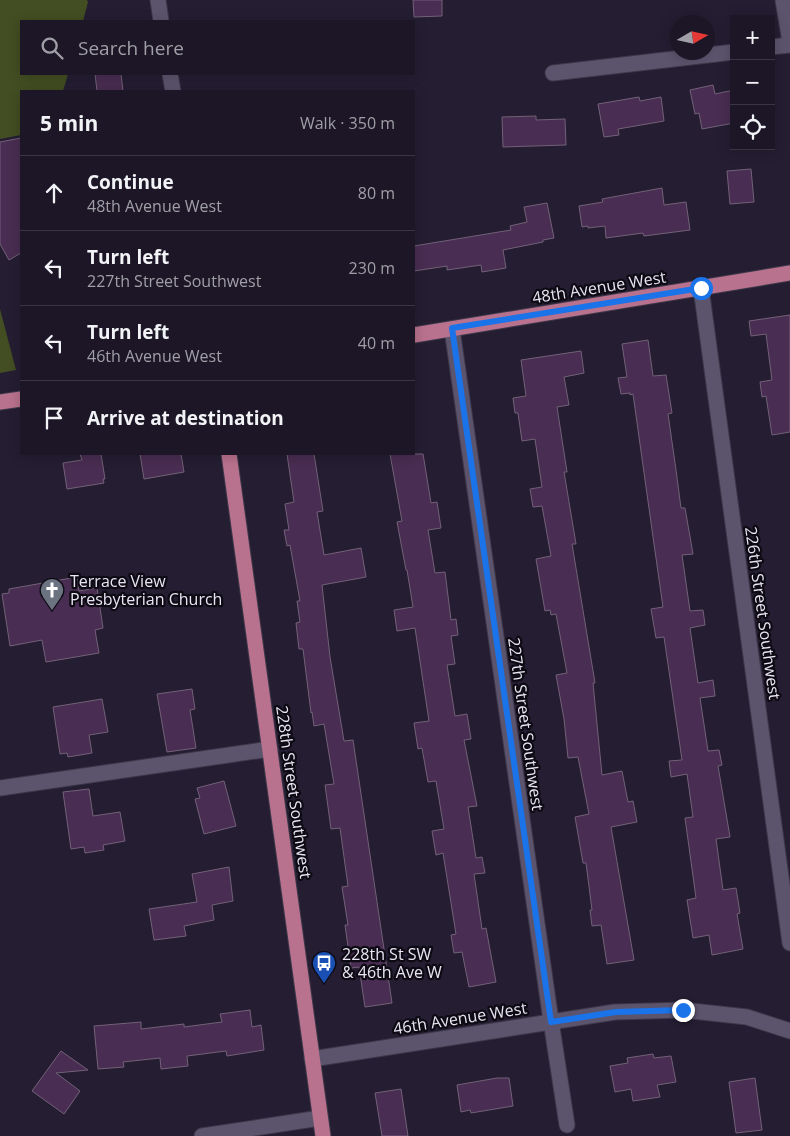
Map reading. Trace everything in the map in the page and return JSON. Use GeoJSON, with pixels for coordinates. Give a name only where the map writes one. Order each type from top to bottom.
{"type":"FeatureCollection","features":[{"type":"Feature","properties":{"kind":"main road","name":"48th Avenue West"},"geometry":{"type":"LineString","coordinates":[[415,335],[790,273]]}},
{"type":"Feature","properties":{"kind":"main road"},"geometry":{"type":"LineString","coordinates":[[0,402],[20,399]]}},
{"type":"Feature","properties":{"kind":"main road","name":"228th Street Southwest"},"geometry":{"type":"LineString","coordinates":[[229,455],[323,1136]]}},
{"type":"Feature","properties":{"kind":"street"},"geometry":{"type":"LineString","coordinates":[[158,0],[162,20]]}},
{"type":"Feature","properties":{"kind":"street"},"geometry":{"type":"LineString","coordinates":[[775,46],[790,44],[783,0]]}},
{"type":"Feature","properties":{"kind":"street"},"geometry":{"type":"LineString","coordinates":[[553,73],[730,52]]}},
{"type":"Feature","properties":{"kind":"street"},"geometry":{"type":"LineString","coordinates":[[170,75],[173,90]]}},
{"type":"Feature","properties":{"kind":"street","name":"226th Street Southwest"},"geometry":{"type":"LineString","coordinates":[[701,288],[790,943]]}},
{"type":"Feature","properties":{"kind":"street","name":"227th Street Southwest"},"geometry":{"type":"LineString","coordinates":[[452,328],[567,1125]]}},
{"type":"Feature","properties":{"kind":"street"},"geometry":{"type":"LineString","coordinates":[[0,788],[270,749]]}},
{"type":"Feature","properties":{"kind":"street","name":"46th Avenue West"},"geometry":{"type":"LineString","coordinates":[[312,1059],[616,1012],[683,1010],[747,1017],[790,1031]]}},
{"type":"Feature","properties":{"kind":"street"},"geometry":{"type":"LineString","coordinates":[[202,1136],[320,1118]]}},
{"type":"Feature","properties":{"kind":"green space"},"geometry":{"type":"Polygon","coordinates":[[[0,0],[87,0],[83,20],[20,20],[20,75],[68,75],[63,90],[20,90],[20,135],[0,139],[0,0]]]}},
{"type":"Feature","properties":{"kind":"green space"},"geometry":{"type":"Polygon","coordinates":[[[0,309],[16,370],[0,373],[0,309]]]}},
{"type":"Feature","properties":{"kind":"building"},"geometry":{"type":"Polygon","coordinates":[[[413,0],[442,0],[442,16],[414,17],[413,0]]]}},
{"type":"Feature","properties":{"kind":"building"},"geometry":{"type":"Polygon","coordinates":[[[95,75],[121,75],[123,90],[97,90],[95,75]]]}},
{"type":"Feature","properties":{"kind":"building"},"geometry":{"type":"Polygon","coordinates":[[[713,85],[715,94],[730,91],[730,124],[702,129],[699,113],[695,114],[690,90],[713,85]]]}},
{"type":"Feature","properties":{"kind":"building"},"geometry":{"type":"Polygon","coordinates":[[[639,97],[640,101],[661,97],[664,121],[618,129],[619,135],[604,137],[598,104],[639,97]]]}},
{"type":"Feature","properties":{"kind":"building"},"geometry":{"type":"Polygon","coordinates":[[[536,116],[536,120],[565,119],[566,145],[503,147],[502,117],[536,116]]]}},
{"type":"Feature","properties":{"kind":"building"},"geometry":{"type":"Polygon","coordinates":[[[20,138],[20,254],[9,260],[0,244],[0,142],[20,138]]]}},
{"type":"Feature","properties":{"kind":"building"},"geometry":{"type":"Polygon","coordinates":[[[751,169],[754,202],[730,204],[727,171],[751,169]]]}},
{"type":"Feature","properties":{"kind":"building"},"geometry":{"type":"Polygon","coordinates":[[[662,188],[664,205],[686,202],[690,230],[644,236],[643,233],[606,238],[605,226],[582,227],[579,206],[603,202],[602,199],[662,188]]]}},
{"type":"Feature","properties":{"kind":"building"},"geometry":{"type":"Polygon","coordinates":[[[547,203],[554,238],[503,250],[506,268],[482,272],[481,265],[447,270],[447,266],[415,271],[415,246],[511,230],[510,226],[527,222],[524,207],[547,203]]]}},
{"type":"Feature","properties":{"kind":"building"},"geometry":{"type":"Polygon","coordinates":[[[790,315],[790,432],[772,435],[766,396],[762,397],[760,382],[772,380],[766,334],[751,336],[749,321],[790,315]]]}},
{"type":"Feature","properties":{"kind":"building"},"geometry":{"type":"Polygon","coordinates":[[[648,340],[653,376],[666,375],[672,413],[668,414],[681,508],[685,508],[693,554],[682,555],[690,611],[703,610],[705,625],[690,628],[698,683],[713,680],[715,696],[700,698],[708,751],[719,750],[722,765],[718,766],[730,837],[716,839],[723,890],[736,888],[740,913],[737,914],[743,949],[712,955],[709,935],[693,938],[687,900],[696,898],[685,818],[693,817],[687,774],[671,777],[669,761],[682,760],[664,637],[656,638],[651,609],[663,607],[633,394],[621,394],[618,378],[627,377],[622,344],[648,340]]]}},
{"type":"Feature","properties":{"kind":"building"},"geometry":{"type":"Polygon","coordinates":[[[581,351],[584,373],[564,377],[569,405],[557,407],[567,472],[564,472],[576,544],[572,544],[595,683],[593,683],[602,775],[622,771],[628,802],[633,801],[637,822],[611,827],[634,960],[607,964],[601,925],[592,926],[590,910],[592,910],[586,863],[583,863],[575,817],[589,814],[578,757],[568,758],[564,719],[556,675],[567,673],[556,614],[551,615],[550,610],[545,611],[536,559],[551,556],[542,506],[533,507],[530,489],[542,487],[535,439],[522,441],[518,413],[515,413],[513,398],[526,396],[521,360],[581,351]]]}},
{"type":"Feature","properties":{"kind":"building"},"geometry":{"type":"Polygon","coordinates":[[[423,454],[431,503],[437,502],[441,528],[428,530],[435,573],[445,572],[451,620],[456,619],[458,635],[451,636],[455,664],[447,665],[455,716],[467,714],[471,739],[464,740],[477,806],[468,807],[476,858],[482,857],[485,873],[474,874],[482,929],[486,928],[496,982],[469,987],[462,952],[454,953],[451,935],[456,934],[443,853],[436,855],[432,831],[444,829],[436,781],[428,782],[422,748],[418,749],[414,723],[429,721],[415,628],[397,631],[394,610],[413,607],[397,522],[402,521],[390,455],[423,454]]]}},
{"type":"Feature","properties":{"kind":"building"},"geometry":{"type":"Polygon","coordinates":[[[80,455],[101,455],[104,483],[67,489],[63,463],[82,460],[80,455]]]}},
{"type":"Feature","properties":{"kind":"building"},"geometry":{"type":"Polygon","coordinates":[[[140,455],[181,455],[184,472],[144,479],[140,455]]]}},
{"type":"Feature","properties":{"kind":"building"},"geometry":{"type":"Polygon","coordinates":[[[287,455],[314,455],[323,511],[317,512],[324,555],[361,548],[366,577],[322,585],[330,657],[344,741],[353,740],[392,1003],[365,1007],[359,967],[351,968],[345,925],[348,925],[342,887],[348,886],[340,828],[331,829],[325,785],[334,784],[324,724],[314,726],[311,713],[303,649],[299,649],[296,623],[300,622],[297,601],[300,601],[290,545],[287,546],[284,530],[289,530],[285,504],[294,502],[287,455]]]}},
{"type":"Feature","properties":{"kind":"building","name":"Terrace View Presbyterian Church"},"geometry":{"type":"Polygon","coordinates":[[[77,577],[79,591],[97,588],[103,628],[95,630],[99,653],[46,662],[42,640],[10,646],[2,594],[9,593],[9,589],[77,577]]]}},
{"type":"Feature","properties":{"kind":"building"},"geometry":{"type":"Polygon","coordinates":[[[192,689],[195,709],[190,710],[196,748],[167,752],[157,694],[192,689]]]}},
{"type":"Feature","properties":{"kind":"building"},"geometry":{"type":"Polygon","coordinates":[[[102,699],[108,732],[89,735],[92,753],[68,757],[67,753],[60,754],[53,707],[102,699]]]}},
{"type":"Feature","properties":{"kind":"building"},"geometry":{"type":"Polygon","coordinates":[[[224,781],[236,826],[204,834],[195,799],[200,798],[197,788],[224,781]]]}},
{"type":"Feature","properties":{"kind":"building"},"geometry":{"type":"Polygon","coordinates":[[[89,789],[93,816],[120,812],[125,841],[103,845],[104,850],[85,853],[84,847],[71,849],[63,792],[89,789]]]}},
{"type":"Feature","properties":{"kind":"building"},"geometry":{"type":"Polygon","coordinates":[[[229,867],[233,901],[212,905],[214,920],[184,926],[186,936],[154,940],[149,909],[197,902],[192,874],[229,867]]]}},
{"type":"Feature","properties":{"kind":"building"},"geometry":{"type":"Polygon","coordinates":[[[250,1010],[252,1027],[261,1025],[264,1050],[227,1056],[226,1051],[187,1056],[188,1066],[161,1069],[160,1058],[123,1062],[124,1067],[98,1069],[94,1026],[141,1022],[141,1029],[184,1024],[184,1027],[222,1022],[220,1014],[250,1010]]]}},
{"type":"Feature","properties":{"kind":"building"},"geometry":{"type":"Polygon","coordinates":[[[61,1051],[88,1070],[56,1073],[80,1091],[64,1114],[32,1091],[61,1051]]]}},
{"type":"Feature","properties":{"kind":"building"},"geometry":{"type":"Polygon","coordinates":[[[653,1054],[654,1058],[671,1056],[676,1082],[657,1085],[660,1097],[633,1101],[631,1089],[615,1092],[610,1066],[628,1063],[627,1058],[653,1054]]]}},
{"type":"Feature","properties":{"kind":"building"},"geometry":{"type":"Polygon","coordinates":[[[497,1078],[509,1078],[513,1106],[471,1113],[470,1110],[461,1112],[457,1085],[497,1078]]]}},
{"type":"Feature","properties":{"kind":"building"},"geometry":{"type":"Polygon","coordinates":[[[755,1078],[762,1130],[736,1133],[729,1082],[755,1078]]]}},
{"type":"Feature","properties":{"kind":"building"},"geometry":{"type":"Polygon","coordinates":[[[401,1089],[408,1136],[382,1136],[375,1093],[401,1089]]]}},
{"type":"Feature","properties":{"kind":"place","name":"Terrace View Presbyterian Church"},"geometry":{"type":"Point","coordinates":[52,611]}},
{"type":"Feature","properties":{"kind":"place","name":"228th St SW & 46th Ave W"},"geometry":{"type":"Point","coordinates":[324,984]}},
{"type":"Feature","properties":{"kind":"route"},"geometry":{"type":"LineString","coordinates":[[683,1010],[616,1012],[551,1022],[452,328],[701,288]]}}]}
